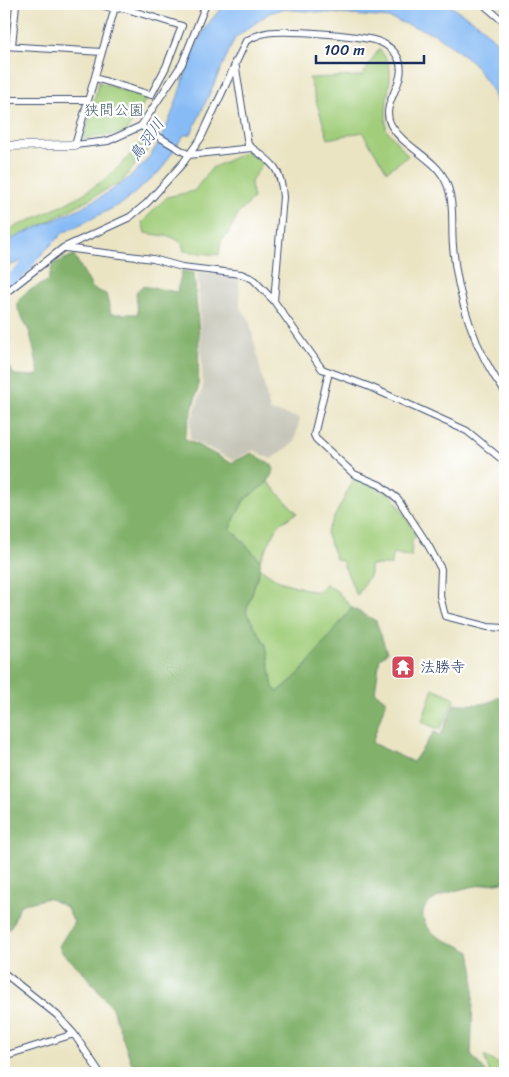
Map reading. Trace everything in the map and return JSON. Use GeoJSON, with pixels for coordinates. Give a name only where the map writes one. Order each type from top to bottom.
{"type":"FeatureCollection","features":[{"type":"Feature","properties":{"kind":"street"},"geometry":{"type":"LineString","coordinates":[[12,46],[16,4]]}},
{"type":"Feature","properties":{"kind":"street"},"geometry":{"type":"LineString","coordinates":[[95,78],[151,95],[166,67],[182,26],[116,6],[97,4]]}},
{"type":"Feature","properties":{"kind":"street"},"geometry":{"type":"LineString","coordinates":[[4,146],[75,145],[108,141],[144,127],[182,64],[206,4]]}},
{"type":"Feature","properties":{"kind":"street"},"geometry":{"type":"LineString","coordinates":[[483,4],[505,23]]}},
{"type":"Feature","properties":{"kind":"street"},"geometry":{"type":"LineString","coordinates":[[499,4],[505,6]]}},
{"type":"Feature","properties":{"kind":"street"},"geometry":{"type":"LineString","coordinates":[[75,145],[116,6]]}},
{"type":"Feature","properties":{"kind":"street"},"geometry":{"type":"LineString","coordinates":[[4,294],[64,248],[130,217],[147,203],[189,155],[201,138],[235,62],[246,42],[257,34],[274,32],[366,39],[381,42],[392,49],[398,58],[401,77],[389,105],[388,116],[397,133],[440,172],[446,183],[451,200],[453,248],[460,289],[474,332],[489,366],[505,392]]}},
{"type":"Feature","properties":{"kind":"street"},"geometry":{"type":"LineString","coordinates":[[4,46],[102,52]]}},
{"type":"Feature","properties":{"kind":"street"},"geometry":{"type":"LineString","coordinates":[[235,62],[248,145],[267,158],[282,179],[283,197],[274,301]]}},
{"type":"Feature","properties":{"kind":"street"},"geometry":{"type":"LineString","coordinates":[[4,100],[88,100]]}},
{"type":"Feature","properties":{"kind":"street"},"geometry":{"type":"LineString","coordinates":[[144,127],[189,155],[252,148]]}},
{"type":"Feature","properties":{"kind":"street"},"geometry":{"type":"LineString","coordinates":[[64,248],[153,259],[182,267],[242,274],[253,279],[274,301],[313,359],[322,368],[370,387],[416,410],[467,431],[505,462]]}},
{"type":"Feature","properties":{"kind":"street"},"geometry":{"type":"LineString","coordinates":[[329,372],[314,435],[316,440],[354,474],[380,486],[398,499],[441,569],[440,596],[445,616],[488,627],[505,628]]}},
{"type":"Feature","properties":{"kind":"street"},"geometry":{"type":"LineString","coordinates":[[4,973],[56,1015],[74,1034],[100,1073]]}},
{"type":"Feature","properties":{"kind":"street"},"geometry":{"type":"LineString","coordinates":[[4,1056],[74,1034]]}},
{"type":"Feature","properties":{"kind":"shaded area"},"geometry":{"type":"Polygon","coordinates":[[[198,271],[239,277],[240,307],[249,319],[270,411],[300,418],[294,443],[271,459],[254,450],[233,460],[190,439],[191,421],[203,387],[198,271]]]}},
{"type":"Feature","properties":{"kind":"green space"},"geometry":{"type":"Polygon","coordinates":[[[379,49],[387,60],[390,70],[386,106],[386,129],[408,156],[387,171],[362,132],[328,139],[309,78],[362,76],[379,49]]]}},
{"type":"Feature","properties":{"kind":"green space","name":"狭間公園"},"geometry":{"type":"Polygon","coordinates":[[[99,82],[147,98],[125,133],[83,139],[99,82]]]}},
{"type":"Feature","properties":{"kind":"green space"},"geometry":{"type":"Polygon","coordinates":[[[147,134],[156,139],[122,181],[4,246],[4,232],[65,204],[100,183],[132,153],[147,134]]]}},
{"type":"Feature","properties":{"kind":"green space"},"geometry":{"type":"Polygon","coordinates":[[[248,151],[263,160],[251,182],[253,199],[238,214],[227,235],[221,240],[219,255],[184,251],[182,243],[172,237],[145,233],[142,222],[167,197],[194,191],[212,168],[248,151]]]}},
{"type":"Feature","properties":{"kind":"green space"},"geometry":{"type":"Polygon","coordinates":[[[74,255],[93,289],[106,294],[111,314],[138,314],[136,292],[142,286],[177,292],[182,271],[194,273],[199,335],[198,389],[184,438],[231,463],[252,453],[272,465],[274,470],[268,482],[244,500],[230,528],[260,560],[260,568],[246,612],[266,645],[273,688],[278,692],[300,673],[352,608],[376,621],[387,653],[380,658],[375,692],[386,701],[372,743],[413,762],[434,732],[441,735],[454,704],[482,704],[495,700],[505,690],[505,882],[463,889],[433,900],[425,908],[423,919],[436,935],[470,952],[474,974],[471,1055],[487,1073],[135,1073],[112,1008],[82,971],[61,951],[59,946],[74,922],[66,907],[48,898],[20,905],[12,925],[4,934],[4,357],[14,375],[35,376],[39,373],[30,333],[18,309],[18,303],[20,298],[28,291],[48,281],[53,264],[74,255]]]}},
{"type":"Feature","properties":{"kind":"green space"},"geometry":{"type":"Polygon","coordinates":[[[355,477],[392,495],[414,530],[415,537],[412,541],[411,557],[393,553],[392,565],[370,565],[370,574],[357,596],[342,561],[336,559],[326,533],[355,477]]]}},
{"type":"Feature","properties":{"kind":"green space"},"geometry":{"type":"Polygon","coordinates":[[[268,482],[297,513],[279,524],[260,560],[230,528],[244,500],[268,482]]]}},
{"type":"Feature","properties":{"kind":"green space"},"geometry":{"type":"Polygon","coordinates":[[[260,568],[279,581],[312,591],[317,591],[326,584],[337,591],[352,608],[300,673],[278,692],[273,688],[266,645],[246,612],[260,568]]]}},
{"type":"Feature","properties":{"kind":"green space"},"geometry":{"type":"Polygon","coordinates":[[[433,688],[455,698],[440,730],[422,722],[433,688]]]}},
{"type":"Feature","properties":{"kind":"green space"},"geometry":{"type":"Polygon","coordinates":[[[484,1056],[505,1067],[505,1073],[490,1073],[484,1056]]]}},
{"type":"Feature","properties":{"kind":"water"},"geometry":{"type":"Polygon","coordinates":[[[227,4],[447,4],[479,24],[505,50],[505,128],[492,91],[473,62],[435,34],[389,18],[283,9],[269,13],[235,38],[191,134],[184,135],[160,171],[123,203],[63,233],[38,258],[29,258],[4,268],[4,243],[101,197],[135,172],[149,157],[161,139],[170,119],[201,36],[212,19],[227,4]]]}},
{"type":"Feature","properties":{"kind":"waterway"},"geometry":{"type":"LineString","coordinates":[[4,284],[25,267],[38,244]]}},
{"type":"Feature","properties":{"kind":"place","name":"法勝寺"},"geometry":{"type":"Point","coordinates":[403,667]}},
{"type":"Feature","properties":{"kind":"water label","name":"鳥羽川"},"geometry":{"type":"Point","coordinates":[146,139]}}]}
